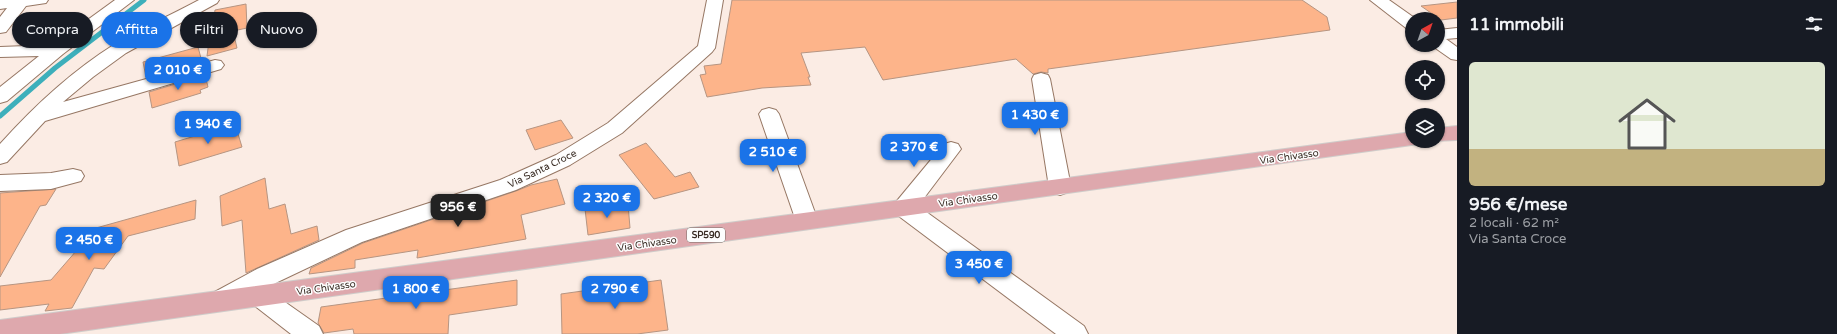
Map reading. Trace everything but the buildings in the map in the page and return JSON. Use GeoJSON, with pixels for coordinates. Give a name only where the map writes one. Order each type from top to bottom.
{"type":"FeatureCollection","features":[{"type":"Feature","properties":{"kind":"main road"},"geometry":{"type":"LineString","coordinates":[[1445,134],[1457,133]]}},
{"type":"Feature","properties":{"kind":"main road","name":"Via Chivasso"},"geometry":{"type":"LineString","coordinates":[[0,331],[70,327],[220,301],[1405,140]]}},
{"type":"Feature","properties":{"kind":"street"},"geometry":{"type":"LineString","coordinates":[[0,4],[40,0]]}},
{"type":"Feature","properties":{"kind":"street"},"geometry":{"type":"LineString","coordinates":[[0,97],[58,50],[126,0]]}},
{"type":"Feature","properties":{"kind":"street"},"geometry":{"type":"LineString","coordinates":[[0,157],[22,132],[74,82],[120,49],[211,0]]}},
{"type":"Feature","properties":{"kind":"street","name":"Via Santa Croce"},"geometry":{"type":"LineString","coordinates":[[220,301],[265,276],[354,236],[508,185],[570,156],[615,128],[706,48],[715,0]]}},
{"type":"Feature","properties":{"kind":"street"},"geometry":{"type":"LineString","coordinates":[[1378,0],[1405,19]]}},
{"type":"Feature","properties":{"kind":"street"},"geometry":{"type":"LineString","coordinates":[[0,28],[20,3]]}},
{"type":"Feature","properties":{"kind":"street"},"geometry":{"type":"LineString","coordinates":[[1448,46],[1457,33]]}},
{"type":"Feature","properties":{"kind":"street"},"geometry":{"type":"LineString","coordinates":[[0,52],[58,50]]}},
{"type":"Feature","properties":{"kind":"street"},"geometry":{"type":"LineString","coordinates":[[39,116],[215,65]]}},
{"type":"Feature","properties":{"kind":"street"},"geometry":{"type":"LineString","coordinates":[[1041,79],[1060,187]]}},
{"type":"Feature","properties":{"kind":"street"},"geometry":{"type":"LineString","coordinates":[[769,114],[807,221]]}},
{"type":"Feature","properties":{"kind":"street"},"geometry":{"type":"LineString","coordinates":[[951,149],[904,208],[1075,334]]}},
{"type":"Feature","properties":{"kind":"street"},"geometry":{"type":"LineString","coordinates":[[0,183],[52,181],[73,176]]}},
{"type":"Feature","properties":{"kind":"street"},"geometry":{"type":"LineString","coordinates":[[260,296],[310,334]]}},
{"type":"Feature","properties":{"kind":"waterway"},"geometry":{"type":"LineString","coordinates":[[0,116],[55,68],[144,0]]}}]}
